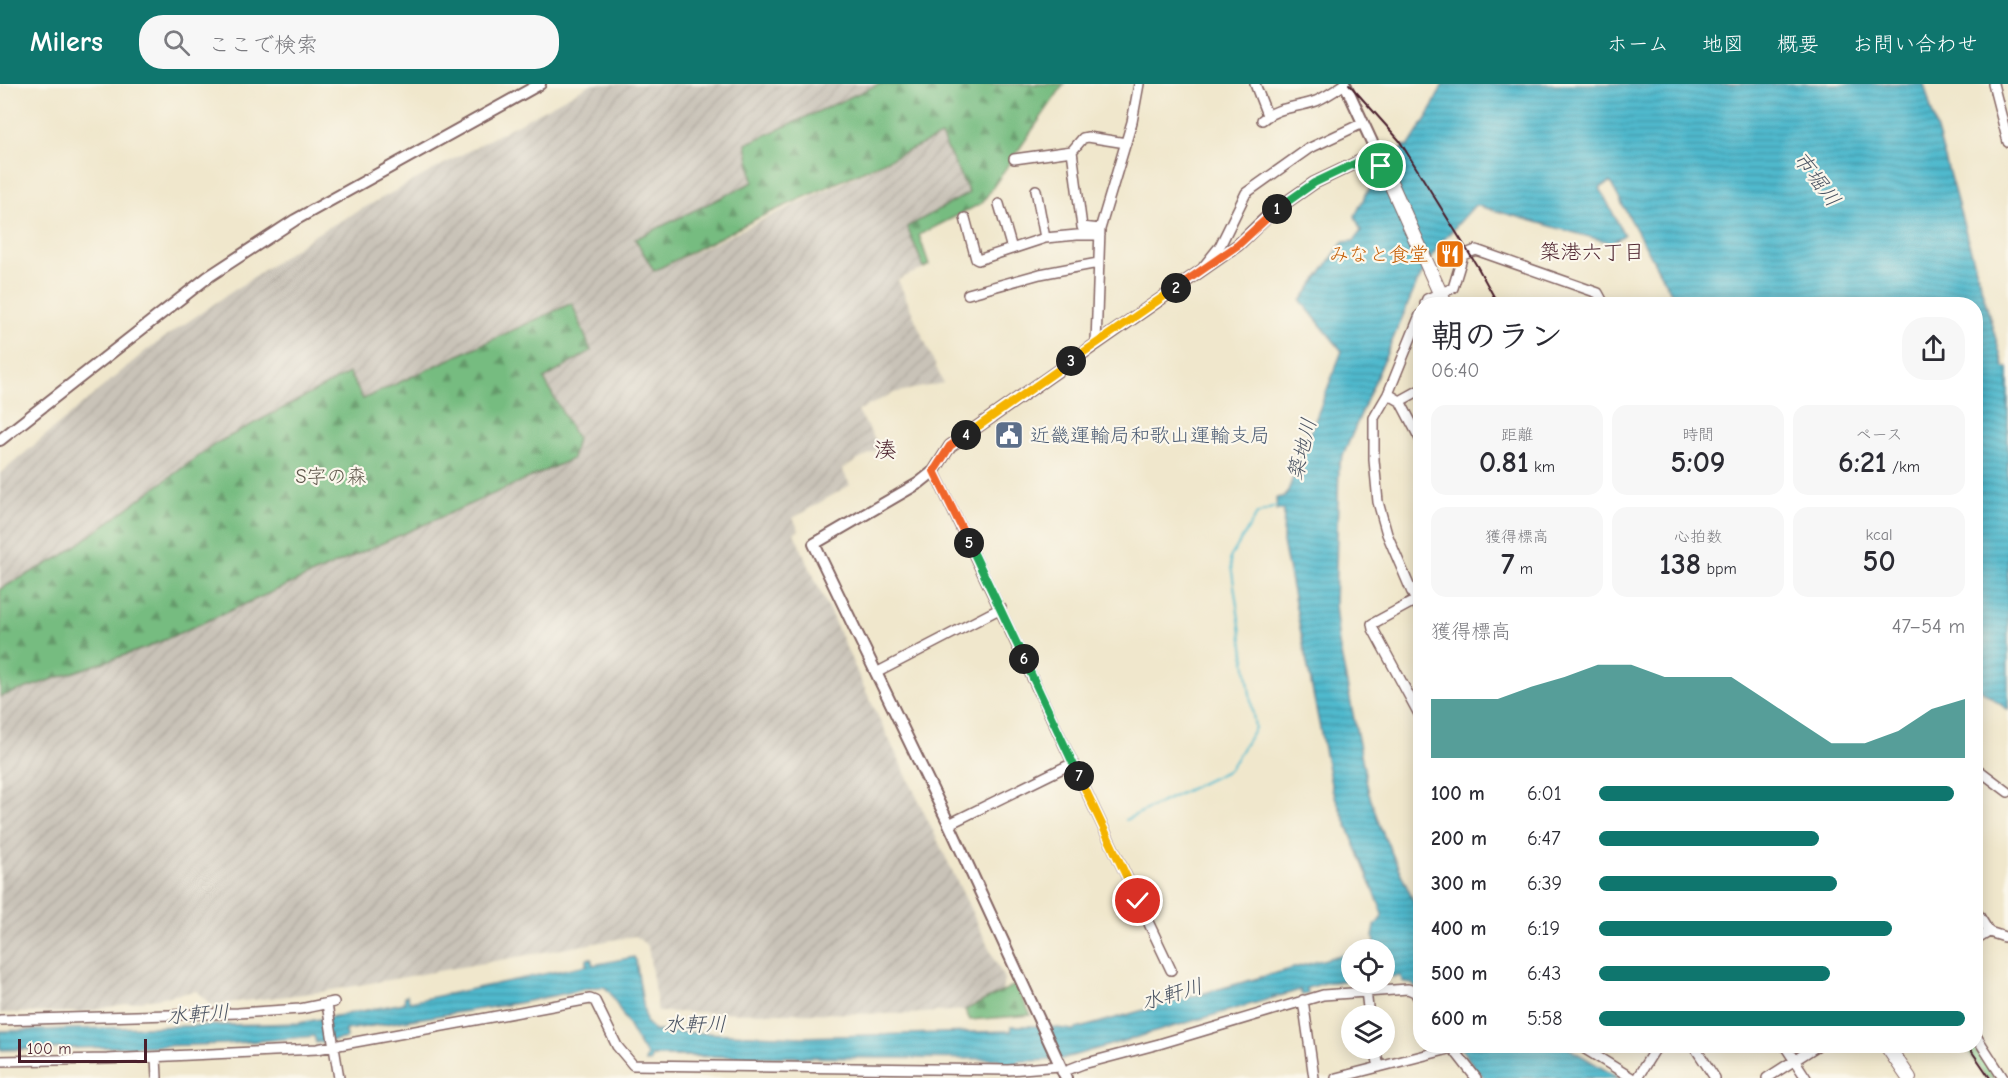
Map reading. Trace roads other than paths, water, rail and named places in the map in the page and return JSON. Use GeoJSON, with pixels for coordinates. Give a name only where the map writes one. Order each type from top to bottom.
{"type":"FeatureCollection","features":[{"type":"Feature","properties":{"kind":"main road"},"geometry":{"type":"LineString","coordinates":[[1379,160],[1441,297]]}},
{"type":"Feature","properties":{"kind":"main road"},"geometry":{"type":"LineString","coordinates":[[1892,1053],[1909,1078]]}},
{"type":"Feature","properties":{"kind":"street"},"geometry":{"type":"LineString","coordinates":[[1096,343],[1100,232],[1126,143],[1139,84]]}},
{"type":"Feature","properties":{"kind":"street"},"geometry":{"type":"LineString","coordinates":[[1061,1070],[949,824],[814,544],[919,483],[934,471],[950,446],[1238,245],[1271,213],[1314,183],[1379,160],[1345,84],[1317,100],[1304,105],[1289,106],[1265,118],[1255,84]]}},
{"type":"Feature","properties":{"kind":"street"},"geometry":{"type":"LineString","coordinates":[[1993,84],[2008,142]]}},
{"type":"Feature","properties":{"kind":"street"},"geometry":{"type":"LineString","coordinates":[[0,440],[208,277],[295,220],[533,86]]}},
{"type":"Feature","properties":{"kind":"street"},"geometry":{"type":"LineString","coordinates":[[1201,270],[1220,246],[1246,193],[1308,149],[1363,123]]}},
{"type":"Feature","properties":{"kind":"street"},"geometry":{"type":"LineString","coordinates":[[1014,159],[1072,152],[1083,138],[1088,137],[1126,143]]}},
{"type":"Feature","properties":{"kind":"street"},"geometry":{"type":"LineString","coordinates":[[1072,152],[1082,227],[1100,232]]}},
{"type":"Feature","properties":{"kind":"street"},"geometry":{"type":"LineString","coordinates":[[1036,190],[1045,238]]}},
{"type":"Feature","properties":{"kind":"street"},"geometry":{"type":"LineString","coordinates":[[999,204],[1012,249]]}},
{"type":"Feature","properties":{"kind":"street"},"geometry":{"type":"LineString","coordinates":[[965,218],[976,260],[1045,238],[1100,232]]}},
{"type":"Feature","properties":{"kind":"street"},"geometry":{"type":"LineString","coordinates":[[1444,297],[1453,288],[1463,255],[1476,250],[1598,292],[1600,297]]}},
{"type":"Feature","properties":{"kind":"street"},"geometry":{"type":"LineString","coordinates":[[968,294],[1040,274],[1098,263]]}},
{"type":"Feature","properties":{"kind":"street"},"geometry":{"type":"LineString","coordinates":[[1413,332],[1388,394],[1374,418],[1374,460],[1378,502],[1387,534],[1413,589]]}},
{"type":"Feature","properties":{"kind":"street"},"geometry":{"type":"LineString","coordinates":[[1388,394],[1400,401],[1413,426]]}},
{"type":"Feature","properties":{"kind":"street"},"geometry":{"type":"LineString","coordinates":[[1400,401],[1413,394]]}},
{"type":"Feature","properties":{"kind":"street"},"geometry":{"type":"LineString","coordinates":[[934,471],[1171,970]]}},
{"type":"Feature","properties":{"kind":"street"},"geometry":{"type":"LineString","coordinates":[[1413,602],[1372,624],[1413,703]]}},
{"type":"Feature","properties":{"kind":"street"},"geometry":{"type":"LineString","coordinates":[[876,673],[1001,608]]}},
{"type":"Feature","properties":{"kind":"street"},"geometry":{"type":"LineString","coordinates":[[949,824],[1073,763]]}},
{"type":"Feature","properties":{"kind":"street"},"geometry":{"type":"LineString","coordinates":[[1983,773],[2008,792]]}},
{"type":"Feature","properties":{"kind":"street"},"geometry":{"type":"LineString","coordinates":[[1983,922],[1989,932],[2008,938]]}},
{"type":"Feature","properties":{"kind":"street"},"geometry":{"type":"LineString","coordinates":[[1983,936],[1989,932]]}},
{"type":"Feature","properties":{"kind":"street"},"geometry":{"type":"LineString","coordinates":[[1395,990],[1413,991]]}},
{"type":"Feature","properties":{"kind":"street"},"geometry":{"type":"LineString","coordinates":[[0,1061],[156,1057],[317,1049],[333,1043],[590,999],[595,1001],[617,1046],[633,1065],[1008,1074],[1061,1070],[1303,1000],[1344,993]]}},
{"type":"Feature","properties":{"kind":"street"},"geometry":{"type":"LineString","coordinates":[[1303,1000],[1314,1078]]}},
{"type":"Feature","properties":{"kind":"street"},"geometry":{"type":"LineString","coordinates":[[0,1020],[238,1013],[300,1009],[330,1003],[339,1078]]}},
{"type":"Feature","properties":{"kind":"street"},"geometry":{"type":"LineString","coordinates":[[1983,1047],[2003,1078]]}},
{"type":"Feature","properties":{"kind":"street"},"geometry":{"type":"LineString","coordinates":[[1336,1078],[1430,1053]]}},
{"type":"Feature","properties":{"kind":"street"},"geometry":{"type":"LineString","coordinates":[[1457,1053],[1476,1078]]}},
{"type":"Feature","properties":{"kind":"street"},"geometry":{"type":"LineString","coordinates":[[1591,1053],[1632,1078]]}},
{"type":"Feature","properties":{"kind":"street"},"geometry":{"type":"LineString","coordinates":[[1637,1078],[1653,1053]]}},
{"type":"Feature","properties":{"kind":"street"},"geometry":{"type":"LineString","coordinates":[[1699,1053],[1715,1078]]}},
{"type":"Feature","properties":{"kind":"street"},"geometry":{"type":"LineString","coordinates":[[1790,1053],[1806,1078]]}},
{"type":"Feature","properties":{"kind":"street"},"geometry":{"type":"LineString","coordinates":[[1767,1078],[1806,1053]]}},
{"type":"Feature","properties":{"kind":"street"},"geometry":{"type":"LineString","coordinates":[[156,1057],[157,1078]]}},
{"type":"Feature","properties":{"kind":"street"},"geometry":{"type":"LineString","coordinates":[[1377,1059],[1379,1067]]}},
{"type":"Feature","properties":{"kind":"water","name":"市堀川"},"geometry":{"type":"Polygon","coordinates":[[[1443,84],[1924,84],[2004,368],[2008,368],[2008,710],[1983,691],[1983,297],[1673,297],[1610,182],[1600,188],[1624,235],[1611,243],[1475,205],[1438,246],[1417,283],[1339,465],[1335,605],[1339,644],[1369,794],[1381,829],[1413,900],[1413,985],[1404,983],[1400,976],[1395,976],[1395,939],[1374,939],[1373,937],[1375,926],[1382,917],[1382,911],[1332,789],[1283,542],[1284,510],[1277,510],[1276,498],[1286,496],[1342,351],[1301,301],[1343,242],[1354,241],[1361,231],[1355,216],[1366,194],[1405,145],[1408,147],[1429,114],[1443,84]]]}},
{"type":"Feature","properties":{"kind":"water"},"geometry":{"type":"Polygon","coordinates":[[[1341,955],[1341,981],[1307,988],[1308,994],[1302,995],[1300,990],[1058,1060],[1019,1061],[1016,1067],[1003,1066],[999,1059],[652,1056],[650,1062],[645,1062],[647,1055],[609,991],[604,987],[346,1030],[347,1038],[316,1043],[314,1036],[225,1044],[0,1050],[0,1031],[299,1023],[404,1003],[407,995],[410,1002],[587,965],[587,959],[591,958],[593,965],[634,957],[646,1022],[654,1031],[802,1037],[1011,1031],[1011,1026],[1042,1026],[1073,1030],[1341,955]]]}},
{"type":"Feature","properties":{"kind":"water"},"geometry":{"type":"Polygon","coordinates":[[[1464,1053],[1577,1053],[1619,1078],[1485,1078],[1464,1053]]]}},
{"type":"Feature","properties":{"kind":"waterway"},"geometry":{"type":"LineString","coordinates":[[1125,820],[1229,770],[1255,728],[1230,558],[1257,514],[1279,505]]}},
{"type":"Feature","properties":{"kind":"railway"},"geometry":{"type":"LineString","coordinates":[[1349,84],[1399,140],[1494,297]]}},
{"type":"Feature","properties":{"kind":"railway"},"geometry":{"type":"LineString","coordinates":[[1973,1053],[1990,1078]]}},
{"type":"Feature","properties":{"kind":"place","name":"みなと食堂"},"geometry":{"type":"Point","coordinates":[1450,254]}},
{"type":"Feature","properties":{"kind":"place","name":"近畿運輸局和歌山運輸支局"},"geometry":{"type":"Point","coordinates":[1009,435]}},
{"type":"Feature","properties":{"kind":"district","name":"築港六丁目"},"geometry":{"type":"Point","coordinates":[1592,252]}},
{"type":"Feature","properties":{"kind":"district","name":"湊"},"geometry":{"type":"Point","coordinates":[885,449]}},
{"type":"Feature","properties":{"kind":"water label","name":"築地川"},"geometry":{"type":"Point","coordinates":[1302,449]}},
{"type":"Feature","properties":{"kind":"water label","name":"水軒川"},"geometry":{"type":"Point","coordinates":[1172,994]}},
{"type":"Feature","properties":{"kind":"water label","name":"水軒川"},"geometry":{"type":"Point","coordinates":[198,1014]}},
{"type":"Feature","properties":{"kind":"water label","name":"水軒川"},"geometry":{"type":"Point","coordinates":[695,1024]}},
{"type":"Feature","properties":{"kind":"park label","name":"S字の森"},"geometry":{"type":"Point","coordinates":[331,476]}}]}
